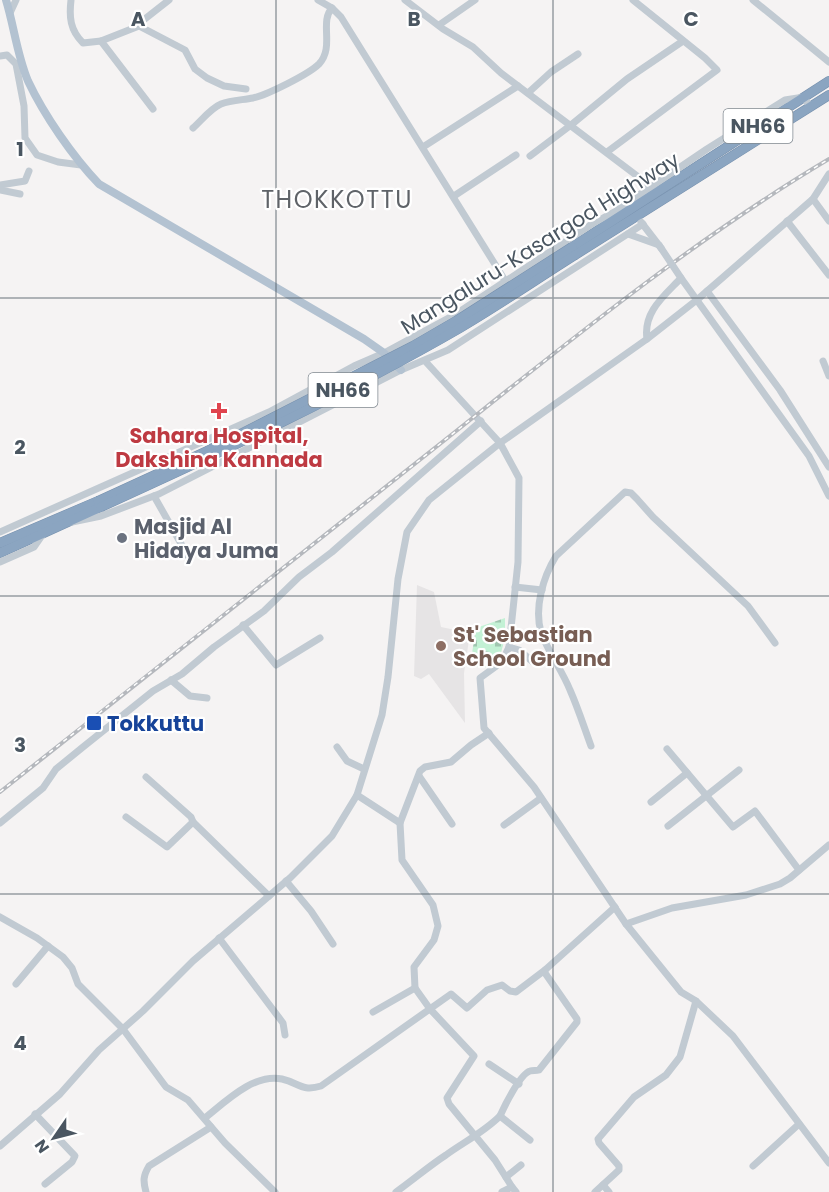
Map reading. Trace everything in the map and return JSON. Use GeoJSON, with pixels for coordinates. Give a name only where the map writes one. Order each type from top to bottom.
{"type":"FeatureCollection","features":[{"type":"Feature","properties":{"kind":"highway","name":"Mangaluru-Kasargod Highway"},"geometry":{"type":"LineString","coordinates":[[636,217],[654,188],[829,81]]}},
{"type":"Feature","properties":{"kind":"highway","name":"Mangaluru-Kasargod Highway"},"geometry":{"type":"LineString","coordinates":[[0,543],[213,456],[385,369],[460,328],[574,251],[636,217],[829,95]]}},
{"type":"Feature","properties":{"kind":"highway","name":"Mangaluru-Kasargod Highway"},"geometry":{"type":"LineString","coordinates":[[0,553],[70,522],[99,504]]}},
{"type":"Feature","properties":{"kind":"main road"},"geometry":{"type":"LineString","coordinates":[[6,0],[19,64],[42,105],[81,165],[106,189],[364,339],[384,353],[401,370]]}},
{"type":"Feature","properties":{"kind":"street"},"geometry":{"type":"LineString","coordinates":[[10,13],[16,0]]}},
{"type":"Feature","properties":{"kind":"street"},"geometry":{"type":"LineString","coordinates":[[71,0],[70,22],[83,43],[101,41],[139,26],[168,0]]}},
{"type":"Feature","properties":{"kind":"street"},"geometry":{"type":"LineString","coordinates":[[318,0],[332,8],[341,17],[506,282]]}},
{"type":"Feature","properties":{"kind":"street"},"geometry":{"type":"LineString","coordinates":[[0,532],[269,412],[354,366],[384,353],[456,314],[561,244],[654,188],[518,86],[473,47],[405,0]]}},
{"type":"Feature","properties":{"kind":"street"},"geometry":{"type":"LineString","coordinates":[[439,25],[474,0]]}},
{"type":"Feature","properties":{"kind":"street"},"geometry":{"type":"LineString","coordinates":[[607,152],[717,71],[711,62],[633,0]]}},
{"type":"Feature","properties":{"kind":"street"},"geometry":{"type":"LineString","coordinates":[[753,0],[829,62]]}},
{"type":"Feature","properties":{"kind":"street"},"geometry":{"type":"LineString","coordinates":[[193,128],[221,104],[255,98],[268,93],[299,78],[318,65],[328,49],[327,22],[332,8]]}},
{"type":"Feature","properties":{"kind":"street"},"geometry":{"type":"LineString","coordinates":[[139,26],[184,50],[195,69],[207,78],[224,86],[246,89]]}},
{"type":"Feature","properties":{"kind":"street"},"geometry":{"type":"LineString","coordinates":[[530,156],[572,125],[627,79],[682,40]]}},
{"type":"Feature","properties":{"kind":"street"},"geometry":{"type":"LineString","coordinates":[[101,41],[153,109]]}},
{"type":"Feature","properties":{"kind":"street"},"geometry":{"type":"LineString","coordinates":[[528,93],[551,72],[578,54]]}},
{"type":"Feature","properties":{"kind":"street"},"geometry":{"type":"LineString","coordinates":[[0,56],[7,55],[19,64],[25,138],[38,155],[58,162],[81,165]]}},
{"type":"Feature","properties":{"kind":"street"},"geometry":{"type":"LineString","coordinates":[[423,147],[518,86]]}},
{"type":"Feature","properties":{"kind":"street"},"geometry":{"type":"LineString","coordinates":[[804,97],[810,107]]}},
{"type":"Feature","properties":{"kind":"street"},"geometry":{"type":"LineString","coordinates":[[454,196],[516,155]]}},
{"type":"Feature","properties":{"kind":"street"},"geometry":{"type":"LineString","coordinates":[[0,185],[25,181],[29,171]]}},
{"type":"Feature","properties":{"kind":"street"},"geometry":{"type":"LineString","coordinates":[[0,1146],[60,1094],[99,1050],[193,961],[286,881],[332,836],[357,795],[382,715],[398,579],[407,532],[429,500],[500,443],[698,299],[813,199],[829,174]]}},
{"type":"Feature","properties":{"kind":"street"},"geometry":{"type":"LineString","coordinates":[[0,190],[21,194]]}},
{"type":"Feature","properties":{"kind":"street"},"geometry":{"type":"LineString","coordinates":[[813,199],[829,221]]}},
{"type":"Feature","properties":{"kind":"street"},"geometry":{"type":"LineString","coordinates":[[616,211],[636,217],[660,247],[809,456],[829,496]]}},
{"type":"Feature","properties":{"kind":"street"},"geometry":{"type":"LineString","coordinates":[[70,522],[101,516],[154,496],[401,370],[425,361],[474,334],[628,234],[636,217]]}},
{"type":"Feature","properties":{"kind":"street"},"geometry":{"type":"LineString","coordinates":[[787,221],[829,275]]}},
{"type":"Feature","properties":{"kind":"street"},"geometry":{"type":"LineString","coordinates":[[628,234],[660,247]]}},
{"type":"Feature","properties":{"kind":"street"},"geometry":{"type":"LineString","coordinates":[[646,339],[645,327],[651,310],[681,278]]}},
{"type":"Feature","properties":{"kind":"street"},"geometry":{"type":"LineString","coordinates":[[706,291],[780,390],[829,467]]}},
{"type":"Feature","properties":{"kind":"street"},"geometry":{"type":"LineString","coordinates":[[425,361],[500,443],[519,478],[518,562],[509,647],[502,662],[480,678],[484,728],[541,798],[627,924],[681,992],[696,1001],[733,1036],[829,1163]]}},
{"type":"Feature","properties":{"kind":"street"},"geometry":{"type":"LineString","coordinates":[[823,361],[829,376]]}},
{"type":"Feature","properties":{"kind":"street"},"geometry":{"type":"LineString","coordinates":[[0,823],[44,788],[56,769],[153,691],[264,610],[299,577],[332,552],[481,421]]}},
{"type":"Feature","properties":{"kind":"street"},"geometry":{"type":"LineString","coordinates":[[591,746],[570,689],[542,633],[538,617],[542,590],[556,556],[625,492],[631,493],[653,517],[748,606],[775,643]]}},
{"type":"Feature","properties":{"kind":"street"},"geometry":{"type":"LineString","coordinates":[[154,496],[188,556]]}},
{"type":"Feature","properties":{"kind":"street"},"geometry":{"type":"LineString","coordinates":[[0,562],[34,546],[43,534]]}},
{"type":"Feature","properties":{"kind":"street"},"geometry":{"type":"LineString","coordinates":[[515,587],[542,590]]}},
{"type":"Feature","properties":{"kind":"street"},"geometry":{"type":"LineString","coordinates":[[243,625],[276,665],[320,638]]}},
{"type":"Feature","properties":{"kind":"street"},"geometry":{"type":"LineString","coordinates":[[509,647],[519,650],[533,662]]}},
{"type":"Feature","properties":{"kind":"street"},"geometry":{"type":"LineString","coordinates":[[171,680],[190,696],[207,698]]}},
{"type":"Feature","properties":{"kind":"street"},"geometry":{"type":"LineString","coordinates":[[489,733],[451,762],[425,767],[420,771],[400,823],[402,860],[433,905],[438,926],[434,940],[414,968],[415,987],[430,1009],[474,1056],[447,1098],[474,1136],[495,1160],[514,1190],[502,1192]]}},
{"type":"Feature","properties":{"kind":"street"},"geometry":{"type":"LineString","coordinates":[[337,747],[347,761],[364,769]]}},
{"type":"Feature","properties":{"kind":"street"},"geometry":{"type":"LineString","coordinates":[[667,749],[733,827],[755,811],[799,870]]}},
{"type":"Feature","properties":{"kind":"street"},"geometry":{"type":"LineString","coordinates":[[668,826],[739,770]]}},
{"type":"Feature","properties":{"kind":"street"},"geometry":{"type":"LineString","coordinates":[[651,802],[687,773]]}},
{"type":"Feature","properties":{"kind":"street"},"geometry":{"type":"LineString","coordinates":[[419,776],[452,824]]}},
{"type":"Feature","properties":{"kind":"street"},"geometry":{"type":"LineString","coordinates":[[146,777],[191,817],[193,822],[269,896]]}},
{"type":"Feature","properties":{"kind":"street"},"geometry":{"type":"LineString","coordinates":[[357,795],[400,823]]}},
{"type":"Feature","properties":{"kind":"street"},"geometry":{"type":"LineString","coordinates":[[504,825],[541,798]]}},
{"type":"Feature","properties":{"kind":"street"},"geometry":{"type":"LineString","coordinates":[[126,817],[167,847],[193,822]]}},
{"type":"Feature","properties":{"kind":"street"},"geometry":{"type":"LineString","coordinates":[[627,924],[672,908],[758,892],[780,884],[829,845]]}},
{"type":"Feature","properties":{"kind":"street"},"geometry":{"type":"LineString","coordinates":[[286,881],[311,911],[333,944]]}},
{"type":"Feature","properties":{"kind":"street"},"geometry":{"type":"LineString","coordinates":[[205,1118],[245,1086],[275,1078],[305,1089],[321,1086],[451,994],[467,1008],[499,984],[516,993],[615,907]]}},
{"type":"Feature","properties":{"kind":"street"},"geometry":{"type":"LineString","coordinates":[[0,916],[63,957],[72,968],[78,984],[123,1029],[166,1087],[188,1100],[211,1127],[275,1192]]}},
{"type":"Feature","properties":{"kind":"street"},"geometry":{"type":"LineString","coordinates":[[219,938],[283,1023],[285,1035]]}},
{"type":"Feature","properties":{"kind":"street"},"geometry":{"type":"LineString","coordinates":[[16,984],[48,946]]}},
{"type":"Feature","properties":{"kind":"street"},"geometry":{"type":"LineString","coordinates":[[396,1192],[474,1136],[486,1130],[500,1116],[506,1101],[528,1072],[539,1070],[577,1022],[545,970]]}},
{"type":"Feature","properties":{"kind":"street"},"geometry":{"type":"LineString","coordinates":[[373,1012],[415,987]]}},
{"type":"Feature","properties":{"kind":"street"},"geometry":{"type":"LineString","coordinates":[[595,1192],[619,1170],[620,1166],[598,1139],[634,1097],[666,1075],[680,1057],[696,1001]]}},
{"type":"Feature","properties":{"kind":"street"},"geometry":{"type":"LineString","coordinates":[[489,1064],[519,1084]]}},
{"type":"Feature","properties":{"kind":"street"},"geometry":{"type":"LineString","coordinates":[[35,1114],[75,1156],[72,1162],[45,1184]]}},
{"type":"Feature","properties":{"kind":"street"},"geometry":{"type":"LineString","coordinates":[[500,1116],[530,1140]]}},
{"type":"Feature","properties":{"kind":"street"},"geometry":{"type":"LineString","coordinates":[[753,1166],[799,1124]]}},
{"type":"Feature","properties":{"kind":"street"},"geometry":{"type":"LineString","coordinates":[[146,1192],[143,1182],[144,1174],[149,1166],[211,1127]]}},
{"type":"Feature","properties":{"kind":"street"},"geometry":{"type":"LineString","coordinates":[[506,1178],[521,1165]]}},
{"type":"Feature","properties":{"kind":"street"},"geometry":{"type":"LineString","coordinates":[[603,1185],[609,1192]]}},
{"type":"Feature","properties":{"kind":"shaded area","name":"St' Sebastian School Ground"},"geometry":{"type":"Polygon","coordinates":[[[417,585],[434,592],[441,627],[470,633],[464,673],[465,723],[429,674],[421,679],[414,676],[417,585]]]}},
{"type":"Feature","properties":{"kind":"green space"},"geometry":{"type":"Polygon","coordinates":[[[505,618],[505,638],[499,660],[484,668],[470,666],[476,628],[505,618]]]}},
{"type":"Feature","properties":{"kind":"railway"},"geometry":{"type":"LineString","coordinates":[[0,792],[628,296],[727,225],[829,159]]}},
{"type":"Feature","properties":{"kind":"place","name":"Sahara Hospital, Dakshina Kannada"},"geometry":{"type":"Point","coordinates":[219,411]}},
{"type":"Feature","properties":{"kind":"place","name":"Masjid Al Hidaya Juma"},"geometry":{"type":"Point","coordinates":[122,538]}},
{"type":"Feature","properties":{"kind":"place","name":"St' Sebastian School Ground"},"geometry":{"type":"Point","coordinates":[441,646]}},
{"type":"Feature","properties":{"kind":"place","name":"Tokkuttu"},"geometry":{"type":"Point","coordinates":[94,723]}},
{"type":"Feature","properties":{"kind":"district","name":"THOKKOTTU"},"geometry":{"type":"Point","coordinates":[337,199]}}]}
